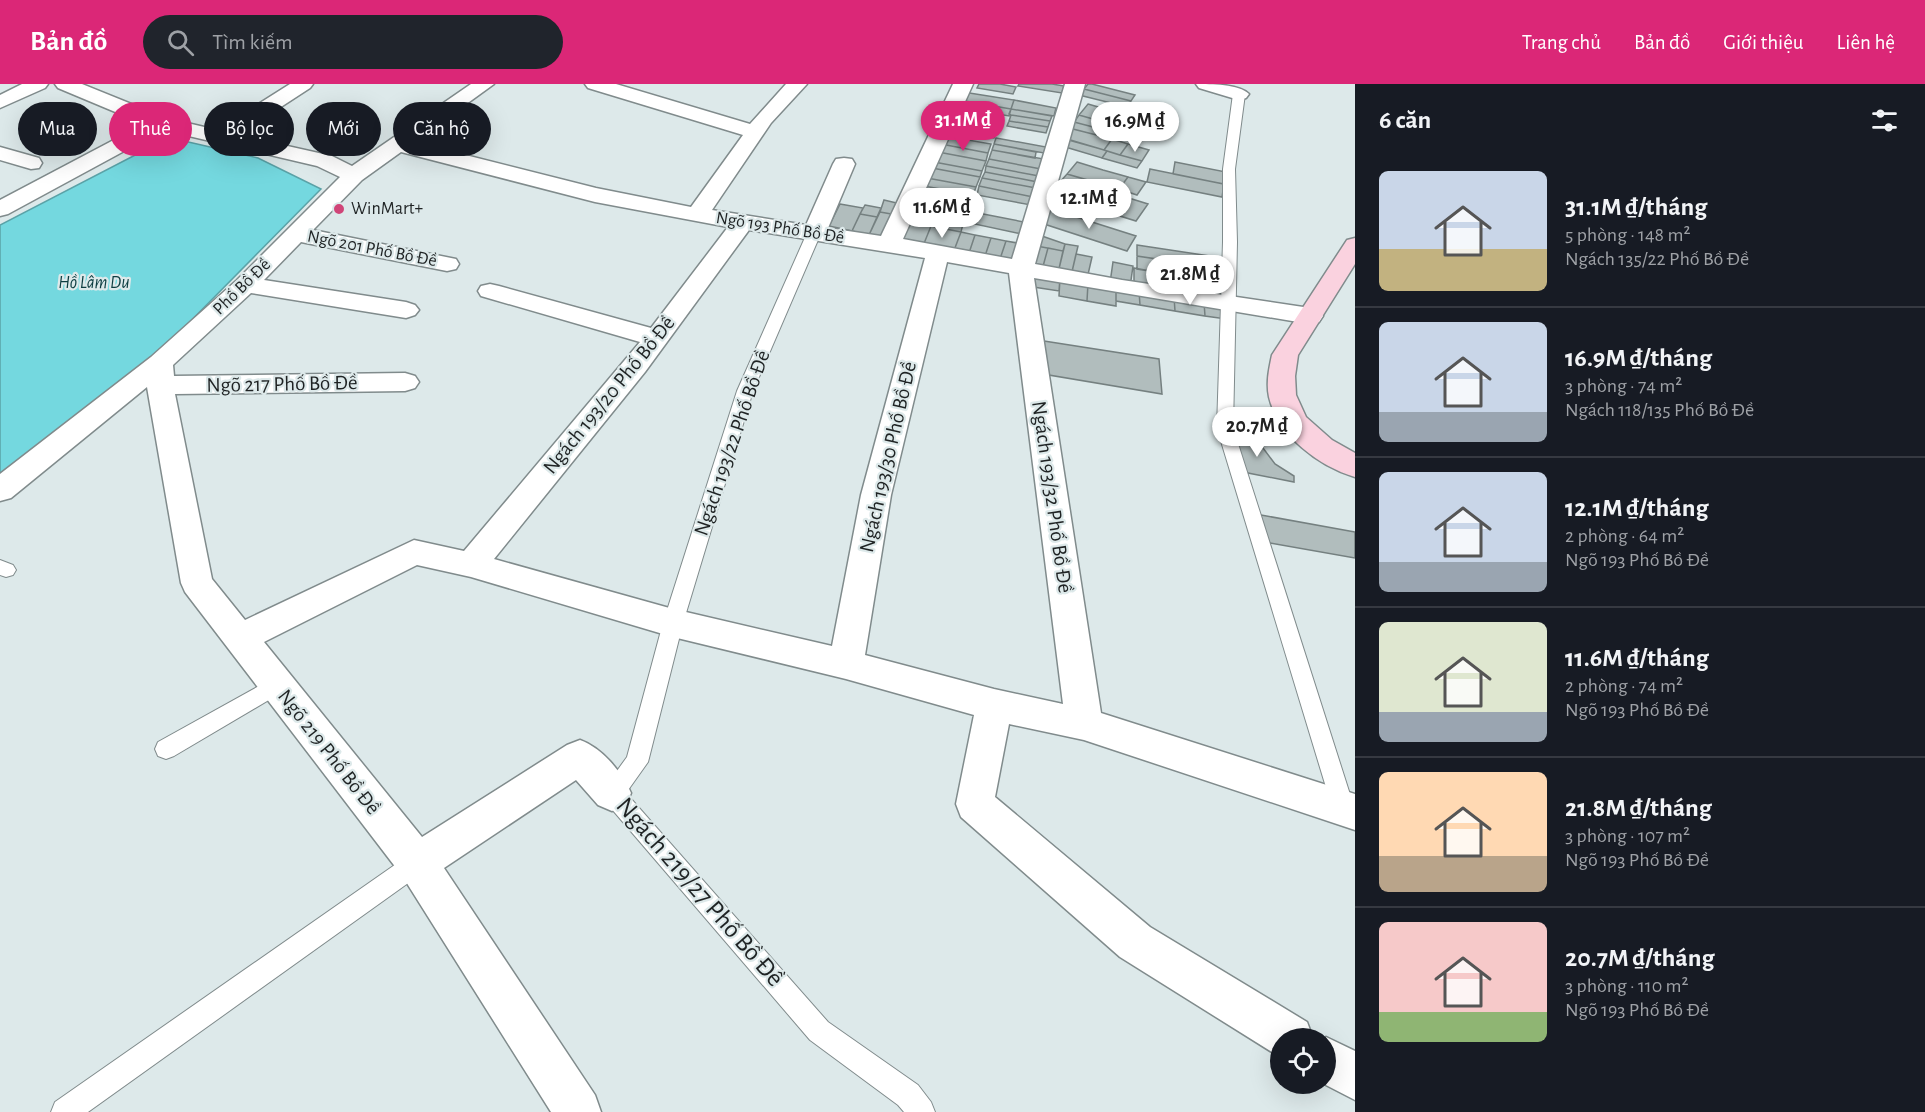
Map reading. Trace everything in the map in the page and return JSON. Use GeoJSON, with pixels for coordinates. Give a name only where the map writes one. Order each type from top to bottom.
{"type":"FeatureCollection","features":[{"type":"Feature","properties":{"kind":"street"},"geometry":{"type":"LineString","coordinates":[[0,102],[38,84]]}},
{"type":"Feature","properties":{"kind":"street"},"geometry":{"type":"LineString","coordinates":[[65,84],[109,102]]}},
{"type":"Feature","properties":{"kind":"street"},"geometry":{"type":"LineString","coordinates":[[275,102],[303,84]]}},
{"type":"Feature","properties":{"kind":"street","name":"Phố Bồ Đề"},"geometry":{"type":"LineString","coordinates":[[458,102],[484,84]]}},
{"type":"Feature","properties":{"kind":"street"},"geometry":{"type":"LineString","coordinates":[[595,84],[755,132]]}},
{"type":"Feature","properties":{"kind":"street"},"geometry":{"type":"LineString","coordinates":[[697,215],[755,132],[797,84]]}},
{"type":"Feature","properties":{"kind":"street"},"geometry":{"type":"LineString","coordinates":[[889,244],[963,84]]}},
{"type":"Feature","properties":{"kind":"street"},"geometry":{"type":"LineString","coordinates":[[1021,269],[1075,84]]}},
{"type":"Feature","properties":{"kind":"street"},"geometry":{"type":"LineString","coordinates":[[1206,84],[1239,94]]}},
{"type":"Feature","properties":{"kind":"street","name":"Phố Bồ Đề"},"geometry":{"type":"LineString","coordinates":[[0,490],[160,374],[354,175],[393,146]]}},
{"type":"Feature","properties":{"kind":"street"},"geometry":{"type":"LineString","coordinates":[[0,209],[109,150]]}},
{"type":"Feature","properties":{"kind":"street"},"geometry":{"type":"LineString","coordinates":[[0,153],[31,163]]}},
{"type":"Feature","properties":{"kind":"street"},"geometry":{"type":"LineString","coordinates":[[294,155],[324,162],[354,175]]}},
{"type":"Feature","properties":{"kind":"street","name":"Ngõ 193 Phố Bồ Đề"},"geometry":{"type":"LineString","coordinates":[[443,156],[595,195],[697,215],[938,252],[1021,269],[1310,316]]}},
{"type":"Feature","properties":{"kind":"street"},"geometry":{"type":"LineString","coordinates":[[814,232],[844,164]]}},
{"type":"Feature","properties":{"kind":"street","name":"Ngách 193/20 Phố Bồ Đề"},"geometry":{"type":"LineString","coordinates":[[471,565],[657,338],[743,222]]}},
{"type":"Feature","properties":{"kind":"street","name":"Ngõ 201 Phố Bồ Đề"},"geometry":{"type":"LineString","coordinates":[[296,234],[447,264]]}},
{"type":"Feature","properties":{"kind":"street"},"geometry":{"type":"LineString","coordinates":[[1355,245],[1285,355],[1280,373],[1281,393],[1289,416],[1308,439],[1355,466]]}},
{"type":"Feature","properties":{"kind":"street","name":"Ngách 193/30 Phố Bồ Đề"},"geometry":{"type":"LineString","coordinates":[[846,664],[876,495],[938,252]]}},
{"type":"Feature","properties":{"kind":"street","name":"Ngách 193/32 Phố Bồ Đề"},"geometry":{"type":"LineString","coordinates":[[1021,269],[1084,724]]}},
{"type":"Feature","properties":{"kind":"street"},"geometry":{"type":"LineString","coordinates":[[246,285],[406,310]]}},
{"type":"Feature","properties":{"kind":"street"},"geometry":{"type":"LineString","coordinates":[[490,291],[657,338]]}},
{"type":"Feature","properties":{"kind":"street","name":"Ngõ 217 Phố Bồ Đề"},"geometry":{"type":"LineString","coordinates":[[160,374],[405,382]]}},
{"type":"Feature","properties":{"kind":"street","name":"Ngõ 219 Phố Bồ Đề"},"geometry":{"type":"LineString","coordinates":[[160,374],[196,583],[417,863],[578,1112]]}},
{"type":"Feature","properties":{"kind":"street"},"geometry":{"type":"LineString","coordinates":[[240,638],[414,552],[471,565],[673,623],[846,664],[994,705],[1084,724],[1349,809]]}},
{"type":"Feature","properties":{"kind":"street"},"geometry":{"type":"LineString","coordinates":[[994,705],[975,804],[1135,942],[1275,1028]]}},
{"type":"Feature","properties":{"kind":"street"},"geometry":{"type":"LineString","coordinates":[[417,863],[580,757],[612,793]]}},
{"type":"Feature","properties":{"kind":"street"},"geometry":{"type":"LineString","coordinates":[[1336,1066],[1355,1077]]}},
{"type":"Feature","properties":{"kind":"lane"},"geometry":{"type":"LineString","coordinates":[[1239,94],[1229,169],[1225,429],[1349,809]]}},
{"type":"Feature","properties":{"kind":"lane","name":"Ngách 193/22 Phố Bồ Đề"},"geometry":{"type":"LineString","coordinates":[[673,623],[745,391],[814,232]]}},
{"type":"Feature","properties":{"kind":"lane","name":"Ngách 219/27 Phố Bồ Đề"},"geometry":{"type":"LineString","coordinates":[[673,623],[637,762],[612,793],[819,1031],[908,1095],[921,1112]]}},
{"type":"Feature","properties":{"kind":"lane"},"geometry":{"type":"LineString","coordinates":[[166,749],[277,685]]}},
{"type":"Feature","properties":{"kind":"lane"},"geometry":{"type":"LineString","coordinates":[[65,1112],[417,863]]}},
{"type":"Feature","properties":{"kind":"water","name":"Hồ Lâm Du"},"geometry":{"type":"Polygon","coordinates":[[[192,143],[204,146],[204,156],[258,158],[321,189],[164,348],[0,476],[0,225],[133,156],[192,156],[192,143]]]}},
{"type":"Feature","properties":{"kind":"building"},"geometry":{"type":"Polygon","coordinates":[[[979,84],[1016,87],[1013,94],[977,88],[979,84]]]}},
{"type":"Feature","properties":{"kind":"building"},"geometry":{"type":"Polygon","coordinates":[[[1019,84],[1064,86],[1062,93],[1018,86],[1019,84]]]}},
{"type":"Feature","properties":{"kind":"building"},"geometry":{"type":"Polygon","coordinates":[[[1088,84],[1135,95],[1131,101],[1084,89],[1088,84]]]}},
{"type":"Feature","properties":{"kind":"building"},"geometry":{"type":"Polygon","coordinates":[[[1084,89],[1131,101],[1127,107],[1079,95],[1084,89]]]}},
{"type":"Feature","properties":{"kind":"building"},"geometry":{"type":"Polygon","coordinates":[[[963,92],[1014,100],[1011,109],[959,100],[963,92]]]}},
{"type":"Feature","properties":{"kind":"building"},"geometry":{"type":"Polygon","coordinates":[[[959,100],[1011,109],[1009,116],[957,107],[959,100]]]}},
{"type":"Feature","properties":{"kind":"building"},"geometry":{"type":"Polygon","coordinates":[[[1014,100],[1056,108],[1054,116],[1011,109],[1014,100]]]}},
{"type":"Feature","properties":{"kind":"building"},"geometry":{"type":"Polygon","coordinates":[[[1088,104],[1129,116],[1121,127],[1079,115],[1088,104]]]}},
{"type":"Feature","properties":{"kind":"building"},"geometry":{"type":"Polygon","coordinates":[[[957,107],[999,114],[997,121],[954,113],[957,107]]]}},
{"type":"Feature","properties":{"kind":"building"},"geometry":{"type":"Polygon","coordinates":[[[1011,109],[1052,116],[1050,121],[1011,115],[1009,114],[1011,109]]]}},
{"type":"Feature","properties":{"kind":"building"},"geometry":{"type":"Polygon","coordinates":[[[954,113],[997,121],[994,127],[951,120],[954,113]]]}},
{"type":"Feature","properties":{"kind":"building"},"geometry":{"type":"Polygon","coordinates":[[[1011,115],[1050,121],[1048,127],[1009,121],[1011,115]]]}},
{"type":"Feature","properties":{"kind":"building"},"geometry":{"type":"Polygon","coordinates":[[[1079,115],[1121,127],[1116,133],[1074,122],[1079,115]]]}},
{"type":"Feature","properties":{"kind":"building"},"geometry":{"type":"Polygon","coordinates":[[[1129,116],[1161,124],[1153,136],[1121,127],[1129,116]]]}},
{"type":"Feature","properties":{"kind":"building"},"geometry":{"type":"Polygon","coordinates":[[[951,120],[963,122],[956,138],[945,136],[951,120]]]}},
{"type":"Feature","properties":{"kind":"building"},"geometry":{"type":"Polygon","coordinates":[[[1009,121],[1048,127],[1046,133],[1007,126],[1009,121]]]}},
{"type":"Feature","properties":{"kind":"building"},"geometry":{"type":"Polygon","coordinates":[[[963,122],[978,124],[974,134],[959,131],[963,122]]]}},
{"type":"Feature","properties":{"kind":"building"},"geometry":{"type":"Polygon","coordinates":[[[1074,122],[1116,133],[1112,139],[1069,128],[1074,122]]]}},
{"type":"Feature","properties":{"kind":"building"},"geometry":{"type":"Polygon","coordinates":[[[978,124],[997,128],[994,138],[974,134],[978,124]]]}},
{"type":"Feature","properties":{"kind":"building"},"geometry":{"type":"Polygon","coordinates":[[[1073,129],[1112,139],[1104,150],[1065,139],[1073,129]]]}},
{"type":"Feature","properties":{"kind":"building"},"geometry":{"type":"Polygon","coordinates":[[[945,136],[991,144],[988,153],[941,144],[945,136]]]}},
{"type":"Feature","properties":{"kind":"building"},"geometry":{"type":"Polygon","coordinates":[[[996,138],[1046,147],[1044,153],[994,144],[996,138]]]}},
{"type":"Feature","properties":{"kind":"building"},"geometry":{"type":"Polygon","coordinates":[[[1067,139],[1107,151],[1102,158],[1062,146],[1067,139]]]}},
{"type":"Feature","properties":{"kind":"building"},"geometry":{"type":"Polygon","coordinates":[[[1112,139],[1128,144],[1120,155],[1104,150],[1112,139]]]}},
{"type":"Feature","properties":{"kind":"building"},"geometry":{"type":"Polygon","coordinates":[[[941,144],[988,153],[986,161],[938,152],[941,144]]]}},
{"type":"Feature","properties":{"kind":"building"},"geometry":{"type":"Polygon","coordinates":[[[994,144],[1036,152],[1035,158],[992,150],[994,144]]]}},
{"type":"Feature","properties":{"kind":"building"},"geometry":{"type":"Polygon","coordinates":[[[1128,144],[1149,150],[1142,161],[1120,155],[1128,144]]]}},
{"type":"Feature","properties":{"kind":"building"},"geometry":{"type":"Polygon","coordinates":[[[992,150],[1044,159],[1041,169],[989,159],[992,150]]]}},
{"type":"Feature","properties":{"kind":"building"},"geometry":{"type":"Polygon","coordinates":[[[1107,151],[1142,161],[1137,168],[1102,158],[1107,151]]]}},
{"type":"Feature","properties":{"kind":"building"},"geometry":{"type":"Polygon","coordinates":[[[938,152],[986,161],[982,171],[934,162],[938,152]]]}},
{"type":"Feature","properties":{"kind":"building"},"geometry":{"type":"Polygon","coordinates":[[[989,159],[1041,169],[1039,176],[986,166],[989,159]]]}},
{"type":"Feature","properties":{"kind":"building"},"geometry":{"type":"Polygon","coordinates":[[[934,162],[982,171],[980,177],[932,168],[934,162]]]}},
{"type":"Feature","properties":{"kind":"building"},"geometry":{"type":"Polygon","coordinates":[[[1077,162],[1128,177],[1119,189],[1067,174],[1077,162]]]}},
{"type":"Feature","properties":{"kind":"building"},"geometry":{"type":"Polygon","coordinates":[[[1175,162],[1226,172],[1224,184],[1173,174],[1175,162]]]}},
{"type":"Feature","properties":{"kind":"building"},"geometry":{"type":"Polygon","coordinates":[[[986,166],[1039,176],[1038,182],[985,172],[986,166]]]}},
{"type":"Feature","properties":{"kind":"building"},"geometry":{"type":"Polygon","coordinates":[[[932,168],[980,177],[976,187],[927,178],[932,168]]]}},
{"type":"Feature","properties":{"kind":"building"},"geometry":{"type":"Polygon","coordinates":[[[1150,169],[1224,184],[1222,197],[1147,182],[1150,169]]]}},
{"type":"Feature","properties":{"kind":"building"},"geometry":{"type":"Polygon","coordinates":[[[985,172],[1038,182],[1036,188],[982,178],[985,172]]]}},
{"type":"Feature","properties":{"kind":"building"},"geometry":{"type":"Polygon","coordinates":[[[1067,174],[1094,182],[1087,191],[1060,182],[1067,174]]]}},
{"type":"Feature","properties":{"kind":"building"},"geometry":{"type":"Polygon","coordinates":[[[1128,177],[1146,182],[1137,195],[1119,189],[1128,177]]]}},
{"type":"Feature","properties":{"kind":"building"},"geometry":{"type":"Polygon","coordinates":[[[927,178],[976,187],[973,195],[924,186],[927,178]]]}},
{"type":"Feature","properties":{"kind":"building"},"geometry":{"type":"Polygon","coordinates":[[[982,178],[1036,188],[1033,197],[979,186],[982,178]]]}},
{"type":"Feature","properties":{"kind":"building"},"geometry":{"type":"Polygon","coordinates":[[[1060,182],[1087,191],[1078,202],[1051,194],[1060,182]]]}},
{"type":"Feature","properties":{"kind":"building"},"geometry":{"type":"Polygon","coordinates":[[[1094,182],[1119,189],[1112,198],[1087,191],[1094,182]]]}},
{"type":"Feature","properties":{"kind":"building"},"geometry":{"type":"Polygon","coordinates":[[[924,186],[973,195],[969,208],[919,198],[924,186]]]}},
{"type":"Feature","properties":{"kind":"building"},"geometry":{"type":"Polygon","coordinates":[[[979,186],[1033,197],[1031,205],[977,195],[979,186]]]}},
{"type":"Feature","properties":{"kind":"building"},"geometry":{"type":"Polygon","coordinates":[[[1087,191],[1112,198],[1104,211],[1078,202],[1087,191]]]}},
{"type":"Feature","properties":{"kind":"building"},"geometry":{"type":"Polygon","coordinates":[[[1116,194],[1148,204],[1136,221],[1104,211],[1116,194]]]}},
{"type":"Feature","properties":{"kind":"building"},"geometry":{"type":"Polygon","coordinates":[[[919,198],[969,208],[967,214],[917,204],[919,198]]]}},
{"type":"Feature","properties":{"kind":"building"},"geometry":{"type":"Polygon","coordinates":[[[884,200],[901,204],[897,215],[880,212],[884,200]]]}},
{"type":"Feature","properties":{"kind":"building"},"geometry":{"type":"Polygon","coordinates":[[[840,204],[863,208],[852,231],[829,226],[840,204]]]}},
{"type":"Feature","properties":{"kind":"building"},"geometry":{"type":"Polygon","coordinates":[[[917,204],[967,214],[963,224],[913,214],[917,204]]]}},
{"type":"Feature","properties":{"kind":"building"},"geometry":{"type":"Polygon","coordinates":[[[865,205],[881,208],[877,217],[860,214],[865,205]]]}},
{"type":"Feature","properties":{"kind":"building"},"geometry":{"type":"Polygon","coordinates":[[[1051,209],[1136,236],[1127,251],[1041,223],[1051,209]]]}},
{"type":"Feature","properties":{"kind":"building"},"geometry":{"type":"Polygon","coordinates":[[[880,212],[897,215],[887,238],[869,235],[880,212]]]}},
{"type":"Feature","properties":{"kind":"building"},"geometry":{"type":"Polygon","coordinates":[[[973,212],[1029,223],[1026,235],[970,223],[973,212]]]}},
{"type":"Feature","properties":{"kind":"building"},"geometry":{"type":"Polygon","coordinates":[[[860,214],[877,217],[869,235],[852,231],[860,214]]]}},
{"type":"Feature","properties":{"kind":"building"},"geometry":{"type":"Polygon","coordinates":[[[913,214],[963,224],[961,232],[910,222],[913,214]]]}},
{"type":"Feature","properties":{"kind":"building"},"geometry":{"type":"Polygon","coordinates":[[[910,222],[931,226],[923,246],[901,242],[910,222]]]}},
{"type":"Feature","properties":{"kind":"building"},"geometry":{"type":"Polygon","coordinates":[[[931,226],[961,232],[953,253],[923,246],[931,226]]]}},
{"type":"Feature","properties":{"kind":"building"},"geometry":{"type":"Polygon","coordinates":[[[961,232],[975,235],[968,256],[953,253],[961,232]]]}},
{"type":"Feature","properties":{"kind":"building"},"geometry":{"type":"Polygon","coordinates":[[[975,235],[991,238],[984,259],[968,256],[975,235]]]}},
{"type":"Feature","properties":{"kind":"building"},"geometry":{"type":"Polygon","coordinates":[[[1039,235],[1065,244],[1063,251],[1031,245],[1039,235]]]}},
{"type":"Feature","properties":{"kind":"building"},"geometry":{"type":"Polygon","coordinates":[[[991,238],[1006,241],[999,262],[984,259],[991,238]]]}},
{"type":"Feature","properties":{"kind":"building"},"geometry":{"type":"Polygon","coordinates":[[[1006,241],[1023,244],[1017,266],[999,262],[1006,241]]]}},
{"type":"Feature","properties":{"kind":"building"},"geometry":{"type":"Polygon","coordinates":[[[1065,244],[1078,246],[1071,276],[1058,273],[1065,244]]]}},
{"type":"Feature","properties":{"kind":"building"},"geometry":{"type":"Polygon","coordinates":[[[1031,245],[1048,248],[1042,270],[1026,266],[1031,245]]]}},
{"type":"Feature","properties":{"kind":"building"},"geometry":{"type":"Polygon","coordinates":[[[1137,245],[1223,258],[1225,269],[1137,256],[1137,245]]]}},
{"type":"Feature","properties":{"kind":"building"},"geometry":{"type":"Polygon","coordinates":[[[1048,248],[1063,251],[1058,273],[1042,270],[1048,248]]]}},
{"type":"Feature","properties":{"kind":"building"},"geometry":{"type":"Polygon","coordinates":[[[1076,254],[1092,257],[1087,279],[1071,276],[1076,254]]]}},
{"type":"Feature","properties":{"kind":"building"},"geometry":{"type":"Polygon","coordinates":[[[1137,256],[1225,269],[1226,283],[1137,269],[1137,256]]]}},
{"type":"Feature","properties":{"kind":"building"},"geometry":{"type":"Polygon","coordinates":[[[1113,262],[1133,266],[1130,287],[1110,283],[1113,262]]]}},
{"type":"Feature","properties":{"kind":"building"},"geometry":{"type":"Polygon","coordinates":[[[1134,268],[1150,271],[1151,290],[1134,287],[1134,268]]]}},
{"type":"Feature","properties":{"kind":"building"},"geometry":{"type":"Polygon","coordinates":[[[1150,271],[1183,276],[1185,295],[1151,290],[1150,271]]]}},
{"type":"Feature","properties":{"kind":"building"},"geometry":{"type":"Polygon","coordinates":[[[1029,273],[1060,278],[1059,291],[1027,286],[1029,273]]]}},
{"type":"Feature","properties":{"kind":"building"},"geometry":{"type":"Polygon","coordinates":[[[1183,276],[1214,281],[1216,300],[1185,295],[1183,276]]]}},
{"type":"Feature","properties":{"kind":"building"},"geometry":{"type":"Polygon","coordinates":[[[1060,278],[1088,283],[1087,301],[1059,296],[1060,278]]]}},
{"type":"Feature","properties":{"kind":"building"},"geometry":{"type":"Polygon","coordinates":[[[1088,283],[1116,287],[1116,306],[1087,301],[1088,283]]]}},
{"type":"Feature","properties":{"kind":"building"},"geometry":{"type":"Polygon","coordinates":[[[1116,287],[1139,291],[1140,305],[1116,301],[1116,287]]]}},
{"type":"Feature","properties":{"kind":"building"},"geometry":{"type":"Polygon","coordinates":[[[1139,291],[1174,297],[1175,311],[1140,305],[1139,291]]]}},
{"type":"Feature","properties":{"kind":"building"},"geometry":{"type":"Polygon","coordinates":[[[1174,297],[1204,302],[1205,316],[1175,311],[1174,297]]]}},
{"type":"Feature","properties":{"kind":"building"},"geometry":{"type":"Polygon","coordinates":[[[1204,302],[1225,305],[1226,319],[1205,316],[1204,302]]]}},
{"type":"Feature","properties":{"kind":"building"},"geometry":{"type":"Polygon","coordinates":[[[1044,341],[1159,359],[1162,394],[1043,374],[1044,341]]]}},
{"type":"Feature","properties":{"kind":"building"},"geometry":{"type":"Polygon","coordinates":[[[1230,430],[1251,432],[1275,464],[1294,476],[1294,482],[1243,472],[1230,430]]]}},
{"type":"Feature","properties":{"kind":"building"},"geometry":{"type":"Polygon","coordinates":[[[1261,515],[1355,532],[1355,558],[1265,542],[1261,515]]]}},
{"type":"Feature","properties":{"kind":"place","name":"WinMart+"},"geometry":{"type":"Point","coordinates":[339,209]}}]}
